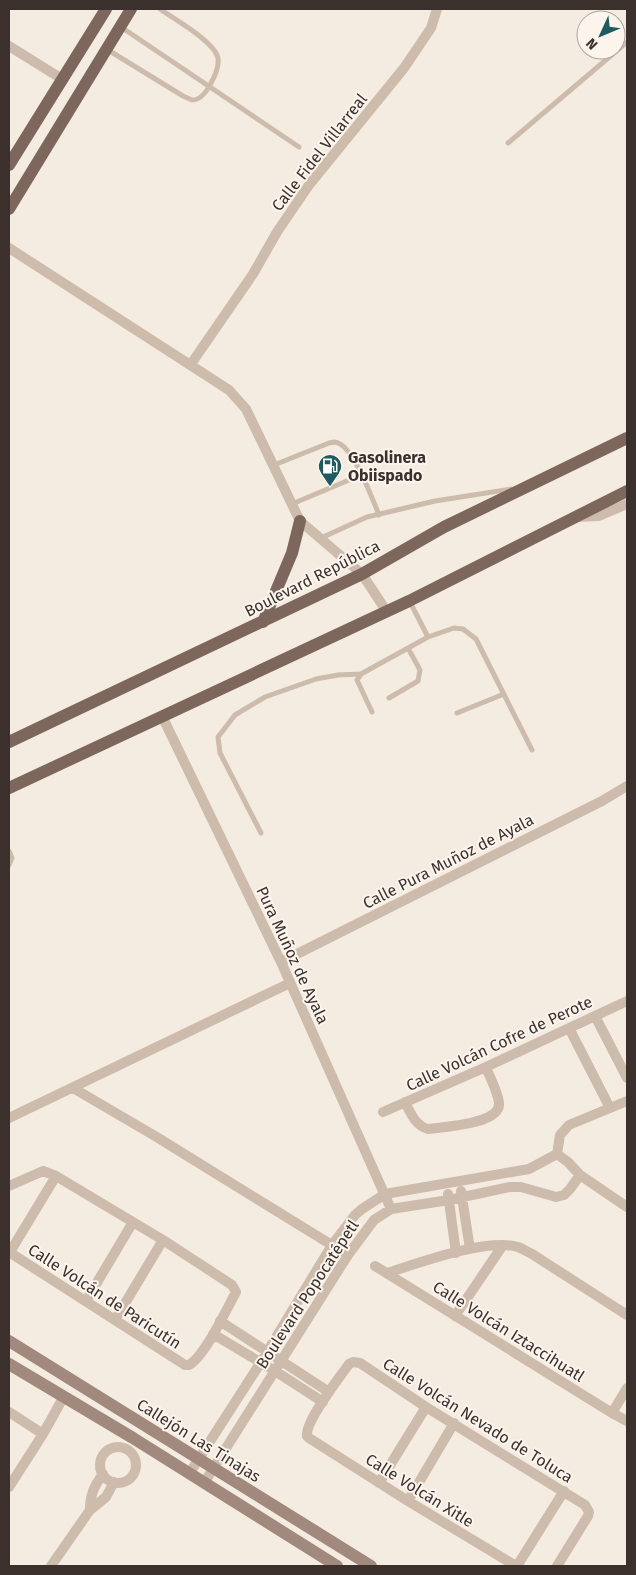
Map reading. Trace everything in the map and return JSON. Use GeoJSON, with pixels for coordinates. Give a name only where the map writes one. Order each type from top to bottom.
{"type":"FeatureCollection","features":[{"type":"Feature","properties":{"kind":"main road"},"geometry":{"type":"LineString","coordinates":[[9,165],[106,9]]}},
{"type":"Feature","properties":{"kind":"main road"},"geometry":{"type":"LineString","coordinates":[[9,209],[131,9]]}},
{"type":"Feature","properties":{"kind":"main road","name":"Boulevard República"},"geometry":{"type":"LineString","coordinates":[[9,742],[362,574],[444,527],[627,438]]}},
{"type":"Feature","properties":{"kind":"main road"},"geometry":{"type":"LineString","coordinates":[[9,788],[387,612],[627,491]]}},
{"type":"Feature","properties":{"kind":"main road"},"geometry":{"type":"LineString","coordinates":[[263,622],[292,553],[300,521]]}},
{"type":"Feature","properties":{"kind":"main road","name":"Callejón Las Tinajas"},"geometry":{"type":"LineString","coordinates":[[9,1341],[371,1566]]}},
{"type":"Feature","properties":{"kind":"main road","name":"Callejón Las Tinajas"},"geometry":{"type":"LineString","coordinates":[[9,1364],[129,1443],[189,1474],[337,1566]]}},
{"type":"Feature","properties":{"kind":"street","name":"Calle Fidel Villarreal"},"geometry":{"type":"LineString","coordinates":[[191,364],[253,274],[309,185],[404,68],[431,28],[437,9]]}},
{"type":"Feature","properties":{"kind":"street"},"geometry":{"type":"LineString","coordinates":[[9,46],[62,79]]}},
{"type":"Feature","properties":{"kind":"street"},"geometry":{"type":"LineString","coordinates":[[9,248],[229,390],[246,409],[300,521],[362,574],[387,612]]}},
{"type":"Feature","properties":{"kind":"street"},"geometry":{"type":"LineString","coordinates":[[574,517],[599,516],[627,504]]}},
{"type":"Feature","properties":{"kind":"street","name":"Pura Muñoz de Ayala"},"geometry":{"type":"LineString","coordinates":[[162,716],[290,983],[391,1209]]}},
{"type":"Feature","properties":{"kind":"street","name":"Calle Pura Muñoz de Ayala"},"geometry":{"type":"LineString","coordinates":[[280,962],[602,801],[627,786]]}},
{"type":"Feature","properties":{"kind":"street"},"geometry":{"type":"LineString","coordinates":[[9,1118],[290,983]]}},
{"type":"Feature","properties":{"kind":"street","name":"Calle Volcán Cofre de Perote"},"geometry":{"type":"LineString","coordinates":[[383,1112],[486,1067],[627,1001]]}},
{"type":"Feature","properties":{"kind":"street"},"geometry":{"type":"LineString","coordinates":[[595,1016],[627,1078]]}},
{"type":"Feature","properties":{"kind":"street"},"geometry":{"type":"LineString","coordinates":[[569,1028],[610,1108]]}},
{"type":"Feature","properties":{"kind":"street"},"geometry":{"type":"LineString","coordinates":[[405,1102],[415,1122],[428,1129],[484,1120],[493,1116],[499,1109],[499,1102],[486,1067]]}},
{"type":"Feature","properties":{"kind":"street"},"geometry":{"type":"LineString","coordinates":[[73,1088],[348,1255]]}},
{"type":"Feature","properties":{"kind":"street"},"geometry":{"type":"LineString","coordinates":[[626,1206],[580,1175],[568,1162],[557,1154],[560,1135],[569,1125],[627,1101]]}},
{"type":"Feature","properties":{"kind":"street","name":"Boulevard Popocatépetl"},"geometry":{"type":"LineString","coordinates":[[189,1474],[261,1362],[332,1245],[355,1215],[385,1194],[529,1169],[557,1154]]}},
{"type":"Feature","properties":{"kind":"street"},"geometry":{"type":"LineString","coordinates":[[9,1186],[43,1171],[56,1176],[232,1284],[236,1292],[220,1321],[213,1334],[275,1370],[322,1402],[329,1392],[220,1321]]}},
{"type":"Feature","properties":{"kind":"street","name":"Boulevard Popocatépetl"},"geometry":{"type":"LineString","coordinates":[[204,1483],[348,1255],[374,1220],[391,1209],[449,1200],[510,1187],[521,1187],[556,1197],[564,1195],[580,1175]]}},
{"type":"Feature","properties":{"kind":"street"},"geometry":{"type":"LineString","coordinates":[[9,1252],[56,1176]]}},
{"type":"Feature","properties":{"kind":"street"},"geometry":{"type":"LineString","coordinates":[[460,1182],[470,1249]]}},
{"type":"Feature","properties":{"kind":"street"},"geometry":{"type":"LineString","coordinates":[[448,1184],[456,1252]]}},
{"type":"Feature","properties":{"kind":"street"},"geometry":{"type":"LineString","coordinates":[[86,1301],[133,1222]]}},
{"type":"Feature","properties":{"kind":"street"},"geometry":{"type":"LineString","coordinates":[[115,1320],[163,1240]]}},
{"type":"Feature","properties":{"kind":"street"},"geometry":{"type":"LineString","coordinates":[[456,1316],[503,1245]]}},
{"type":"Feature","properties":{"kind":"street"},"geometry":{"type":"LineString","coordinates":[[386,1273],[456,1252],[503,1245],[519,1248],[532,1254],[627,1315]]}},
{"type":"Feature","properties":{"kind":"street","name":"Calle Volcán de Paricutín"},"geometry":{"type":"LineString","coordinates":[[9,1252],[185,1365],[193,1363],[213,1334]]}},
{"type":"Feature","properties":{"kind":"street","name":"Calle Volcán Iztaccihuatl"},"geometry":{"type":"LineString","coordinates":[[375,1266],[627,1421]]}},
{"type":"Feature","properties":{"kind":"street","name":"Calle Volcán Nevado de Toluca"},"geometry":{"type":"LineString","coordinates":[[329,1392],[350,1364],[353,1362],[360,1363],[426,1407],[585,1505],[588,1510],[588,1516],[558,1566]]}},
{"type":"Feature","properties":{"kind":"street"},"geometry":{"type":"LineString","coordinates":[[612,1413],[627,1388]]}},
{"type":"Feature","properties":{"kind":"street"},"geometry":{"type":"LineString","coordinates":[[9,1487],[43,1434],[63,1398]]}},
{"type":"Feature","properties":{"kind":"street","name":"Calle Volcán Xitle"},"geometry":{"type":"LineString","coordinates":[[322,1402],[307,1432],[310,1438],[408,1501],[517,1566]]}},
{"type":"Feature","properties":{"kind":"street"},"geometry":{"type":"LineString","coordinates":[[379,1483],[426,1407]]}},
{"type":"Feature","properties":{"kind":"street"},"geometry":{"type":"LineString","coordinates":[[9,1412],[43,1434]]}},
{"type":"Feature","properties":{"kind":"street"},"geometry":{"type":"LineString","coordinates":[[408,1501],[454,1423]]}},
{"type":"Feature","properties":{"kind":"street"},"geometry":{"type":"LineString","coordinates":[[129,1443],[136,1462],[135,1471],[126,1481],[114,1482],[107,1479],[103,1474],[101,1468],[103,1456],[113,1448],[129,1443]]}},
{"type":"Feature","properties":{"kind":"street"},"geometry":{"type":"LineString","coordinates":[[90,1510],[90,1498],[93,1489],[103,1474]]}},
{"type":"Feature","properties":{"kind":"street"},"geometry":{"type":"LineString","coordinates":[[53,1565],[90,1510],[106,1497],[114,1482]]}},
{"type":"Feature","properties":{"kind":"street"},"geometry":{"type":"LineString","coordinates":[[517,1566],[564,1491]]}},
{"type":"Feature","properties":{"kind":"lane"},"geometry":{"type":"LineString","coordinates":[[106,48],[192,100],[200,98],[210,85],[217,66],[218,60],[215,51],[206,42],[160,9]]}},
{"type":"Feature","properties":{"kind":"lane"},"geometry":{"type":"LineString","coordinates":[[120,26],[210,85],[299,147]]}},
{"type":"Feature","properties":{"kind":"lane"},"geometry":{"type":"LineString","coordinates":[[508,143],[627,42]]}},
{"type":"Feature","properties":{"kind":"lane"},"geometry":{"type":"LineString","coordinates":[[274,465],[336,442],[342,444],[361,475],[379,515]]}},
{"type":"Feature","properties":{"kind":"lane"},"geometry":{"type":"LineString","coordinates":[[292,504],[361,475]]}},
{"type":"Feature","properties":{"kind":"lane"},"geometry":{"type":"LineString","coordinates":[[321,538],[367,517],[435,502],[526,487]]}},
{"type":"Feature","properties":{"kind":"lane"},"geometry":{"type":"LineString","coordinates":[[409,601],[428,637]]}},
{"type":"Feature","properties":{"kind":"lane"},"geometry":{"type":"LineString","coordinates":[[261,833],[220,753],[218,737],[235,715],[265,697],[316,680],[338,675],[360,674],[428,637],[454,628],[463,629],[470,633],[481,649],[532,750]]}},
{"type":"Feature","properties":{"kind":"lane"},"geometry":{"type":"LineString","coordinates":[[389,698],[418,681],[420,670],[408,648]]}},
{"type":"Feature","properties":{"kind":"lane"},"geometry":{"type":"LineString","coordinates":[[360,674],[357,680],[359,688],[372,712]]}},
{"type":"Feature","properties":{"kind":"lane"},"geometry":{"type":"LineString","coordinates":[[457,714],[504,694]]}},
{"type":"Feature","properties":{"kind":"lane"},"geometry":{"type":"LineString","coordinates":[[9,851],[12,858],[9,865]]}},
{"type":"Feature","properties":{"kind":"place","name":"Gasolinera Obiispado"},"geometry":{"type":"Point","coordinates":[330,487]}}]}
